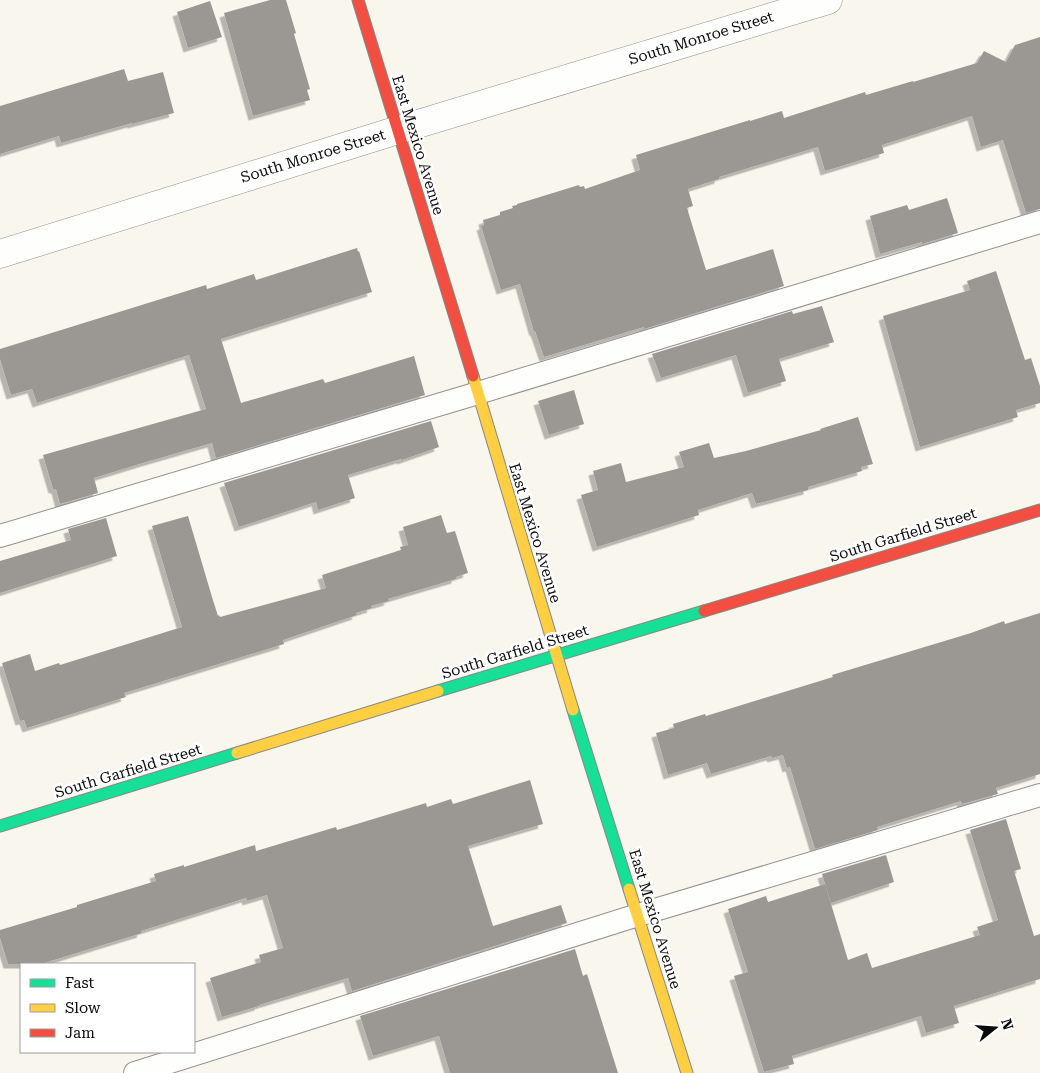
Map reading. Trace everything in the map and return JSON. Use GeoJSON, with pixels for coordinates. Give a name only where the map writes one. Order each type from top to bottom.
{"type":"FeatureCollection","features":[{"type":"Feature","properties":{"kind":"street","name":"East Mexico Avenue"},"geometry":{"type":"LineString","coordinates":[[358,0],[556,655],[687,1073]]}},
{"type":"Feature","properties":{"kind":"street","name":"South Monroe Street"},"geometry":{"type":"LineString","coordinates":[[0,254],[398,130],[828,0]]}},
{"type":"Feature","properties":{"kind":"street","name":"South Garfield Street"},"geometry":{"type":"LineString","coordinates":[[0,826],[556,655],[1040,510]]}},
{"type":"Feature","properties":{"kind":"lane"},"geometry":{"type":"LineString","coordinates":[[0,536],[1040,222]]}},
{"type":"Feature","properties":{"kind":"lane"},"geometry":{"type":"LineString","coordinates":[[135,1073],[638,915],[1040,795]]}},
{"type":"Feature","properties":{"kind":"building"},"geometry":{"type":"Polygon","coordinates":[[[270,0],[286,0],[310,89],[307,90],[310,100],[253,116],[224,13],[270,0]]]}},
{"type":"Feature","properties":{"kind":"building"},"geometry":{"type":"Polygon","coordinates":[[[210,1],[222,37],[188,48],[177,12],[210,1]]]}},
{"type":"Feature","properties":{"kind":"building"},"geometry":{"type":"Polygon","coordinates":[[[1040,37],[1040,209],[1026,213],[1003,140],[981,147],[972,116],[882,145],[884,153],[825,171],[818,147],[719,177],[719,179],[688,189],[693,206],[687,208],[706,270],[773,249],[784,286],[644,329],[644,327],[544,357],[534,332],[520,284],[501,290],[481,226],[484,225],[483,220],[500,215],[500,212],[513,208],[512,206],[579,185],[580,187],[584,186],[585,189],[640,170],[636,155],[782,111],[784,118],[865,92],[866,95],[977,63],[984,51],[1006,62],[1015,45],[1040,37]]]}},
{"type":"Feature","properties":{"kind":"building"},"geometry":{"type":"Polygon","coordinates":[[[124,69],[128,81],[163,72],[174,113],[61,143],[59,136],[0,154],[0,106],[124,69]]]}},
{"type":"Feature","properties":{"kind":"building"},"geometry":{"type":"Polygon","coordinates":[[[947,198],[958,233],[880,254],[870,216],[907,205],[909,210],[947,198]]]}},
{"type":"Feature","properties":{"kind":"building"},"geometry":{"type":"Polygon","coordinates":[[[357,248],[372,292],[221,339],[241,403],[323,379],[325,383],[414,356],[425,395],[216,458],[212,443],[146,462],[94,478],[98,493],[60,504],[56,489],[53,489],[43,455],[206,409],[189,355],[37,403],[32,389],[11,395],[0,359],[0,349],[206,285],[207,289],[254,274],[256,280],[357,248]]]}},
{"type":"Feature","properties":{"kind":"building"},"geometry":{"type":"Polygon","coordinates":[[[996,271],[1025,360],[1031,358],[1040,386],[1040,403],[1016,410],[1018,417],[920,447],[883,316],[970,290],[967,281],[996,271]]]}},
{"type":"Feature","properties":{"kind":"building"},"geometry":{"type":"Polygon","coordinates":[[[822,306],[834,342],[779,359],[786,381],[748,393],[736,355],[661,378],[652,354],[792,311],[793,314],[822,306]]]}},
{"type":"Feature","properties":{"kind":"building"},"geometry":{"type":"Polygon","coordinates":[[[574,390],[584,424],[549,435],[538,401],[574,390]]]}},
{"type":"Feature","properties":{"kind":"building"},"geometry":{"type":"Polygon","coordinates":[[[858,417],[873,464],[861,467],[862,471],[808,487],[808,490],[756,504],[752,493],[698,510],[699,515],[597,547],[581,495],[598,490],[593,471],[621,463],[626,482],[684,467],[679,452],[709,443],[714,458],[821,430],[858,417]]]}},
{"type":"Feature","properties":{"kind":"building"},"geometry":{"type":"Polygon","coordinates":[[[431,421],[439,447],[402,460],[348,475],[355,498],[318,510],[316,502],[239,527],[224,483],[431,421]]]}},
{"type":"Feature","properties":{"kind":"building"},"geometry":{"type":"Polygon","coordinates":[[[441,515],[447,533],[455,531],[468,573],[456,577],[456,579],[388,599],[389,601],[356,613],[357,615],[283,640],[284,644],[124,693],[126,697],[27,728],[24,720],[20,721],[2,663],[30,654],[35,671],[182,627],[152,526],[188,516],[218,616],[220,617],[326,588],[322,575],[401,550],[400,547],[408,545],[403,527],[441,515]]]}},
{"type":"Feature","properties":{"kind":"building"},"geometry":{"type":"Polygon","coordinates":[[[106,518],[117,556],[0,593],[0,561],[71,540],[68,529],[106,518]]]}},
{"type":"Feature","properties":{"kind":"building"},"geometry":{"type":"Polygon","coordinates":[[[1040,613],[1040,774],[996,788],[998,794],[962,804],[961,801],[877,827],[878,830],[815,849],[790,767],[787,768],[783,755],[772,758],[771,756],[711,774],[707,763],[668,775],[656,733],[674,728],[673,724],[705,714],[706,716],[833,677],[832,675],[971,633],[1004,621],[1005,624],[1040,613]]]}},
{"type":"Feature","properties":{"kind":"building"},"geometry":{"type":"Polygon","coordinates":[[[530,780],[543,824],[468,846],[493,926],[561,905],[567,923],[352,991],[348,978],[222,1017],[210,978],[261,962],[259,955],[283,948],[267,895],[247,901],[246,898],[44,963],[8,964],[0,938],[0,930],[156,881],[154,874],[184,865],[184,867],[255,845],[256,851],[336,827],[337,830],[426,803],[427,807],[451,799],[453,804],[530,780]]]}},
{"type":"Feature","properties":{"kind":"building"},"geometry":{"type":"Polygon","coordinates":[[[1006,819],[1021,869],[1014,871],[1034,936],[1040,934],[1040,979],[954,1006],[959,1023],[926,1033],[921,1016],[792,1056],[794,1064],[764,1072],[734,976],[748,972],[728,909],[766,896],[768,902],[825,884],[848,960],[867,953],[872,968],[980,935],[977,927],[998,920],[970,830],[1006,819]]]}},
{"type":"Feature","properties":{"kind":"building"},"geometry":{"type":"Polygon","coordinates":[[[886,855],[894,882],[831,903],[822,874],[886,855]]]}},
{"type":"Feature","properties":{"kind":"building"},"geometry":{"type":"Polygon","coordinates":[[[575,949],[583,976],[587,974],[618,1073],[450,1073],[439,1036],[373,1056],[360,1016],[575,949]]]}},
{"type":"Feature","properties":{"kind":"traffic: fast"},"geometry":{"type":"LineString","coordinates":[[438,691],[704,611]]}},
{"type":"Feature","properties":{"kind":"traffic: fast"},"geometry":{"type":"LineString","coordinates":[[573,710],[629,889]]}},
{"type":"Feature","properties":{"kind":"traffic: fast"},"geometry":{"type":"LineString","coordinates":[[0,826],[237,753]]}},
{"type":"Feature","properties":{"kind":"traffic: slow"},"geometry":{"type":"LineString","coordinates":[[473,376],[573,710]]}},
{"type":"Feature","properties":{"kind":"traffic: slow"},"geometry":{"type":"LineString","coordinates":[[237,753],[438,691]]}},
{"type":"Feature","properties":{"kind":"traffic: slow"},"geometry":{"type":"LineString","coordinates":[[629,889],[687,1073]]}},
{"type":"Feature","properties":{"kind":"traffic: jam"},"geometry":{"type":"LineString","coordinates":[[358,0],[473,376]]}},
{"type":"Feature","properties":{"kind":"traffic: jam"},"geometry":{"type":"LineString","coordinates":[[704,611],[1040,510]]}}]}
